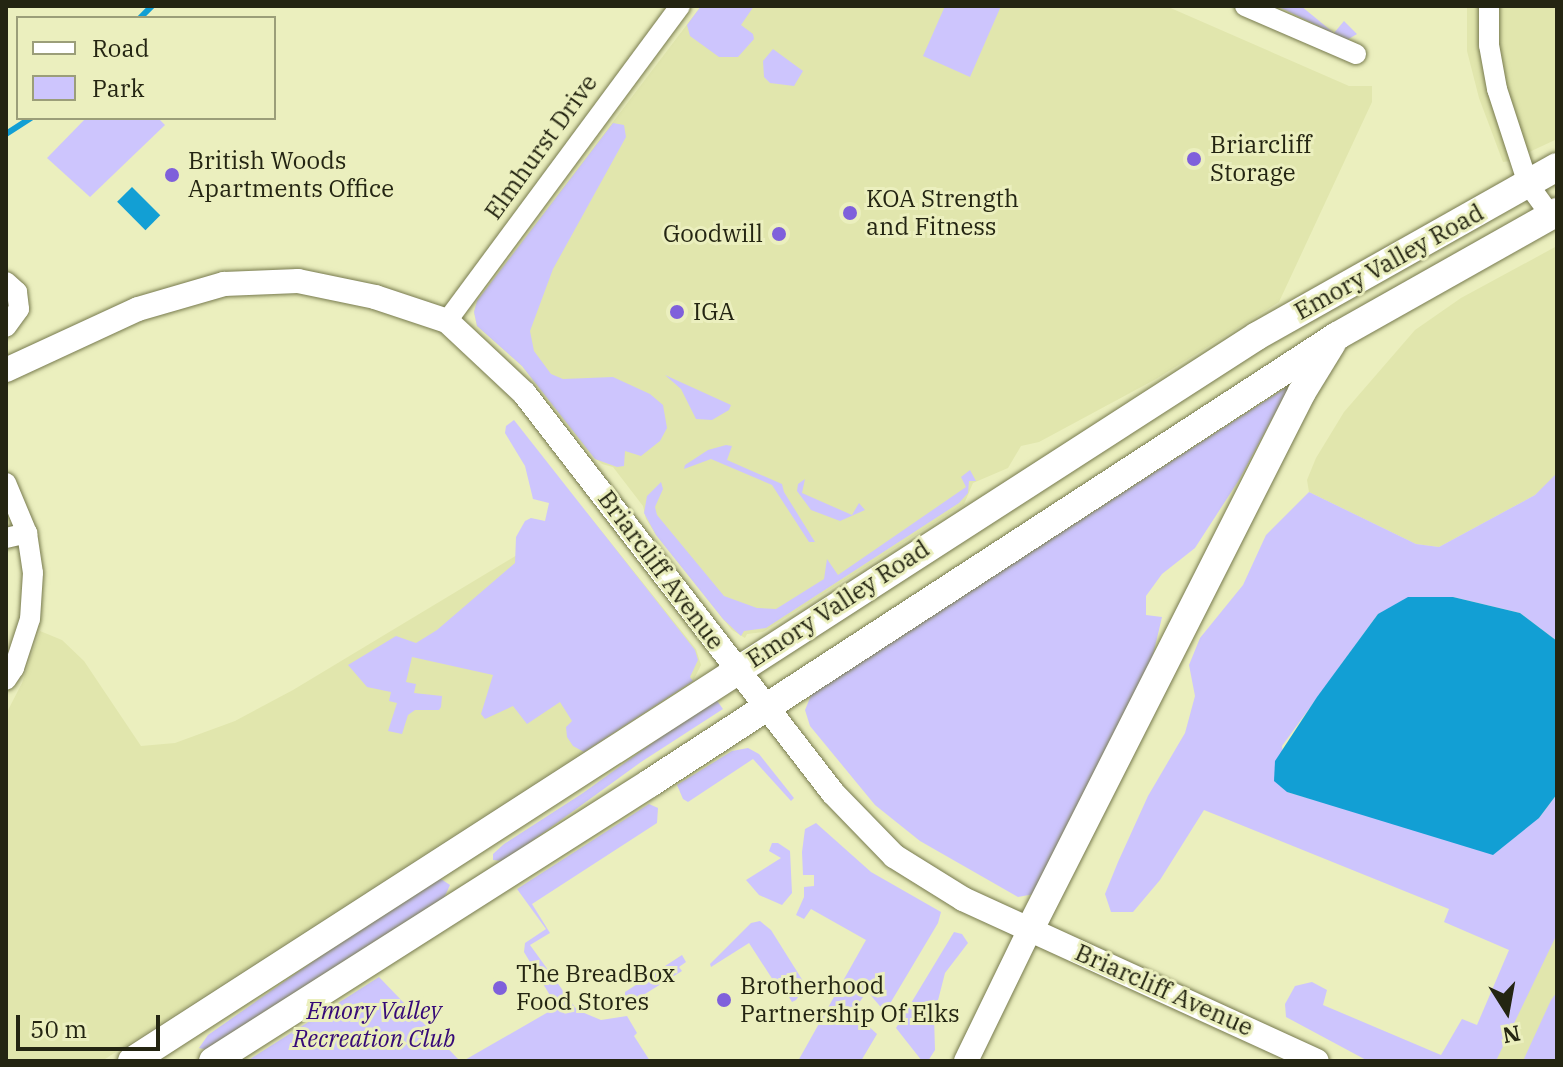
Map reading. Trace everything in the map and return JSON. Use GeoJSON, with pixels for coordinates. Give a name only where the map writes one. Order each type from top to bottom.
{"type":"FeatureCollection","features":[{"type":"Feature","properties":{"kind":"main road","name":"Emory Valley Road"},"geometry":{"type":"LineString","coordinates":[[132,1061],[161,1052],[460,848],[1257,336],[1557,167]]}},
{"type":"Feature","properties":{"kind":"main road","name":"Emory Valley Road"},"geometry":{"type":"LineString","coordinates":[[213,1061],[1337,336],[1554,214]]}},
{"type":"Feature","properties":{"kind":"main road"},"geometry":{"type":"LineString","coordinates":[[1030,929],[1302,392],[1337,336]]}},
{"type":"Feature","properties":{"kind":"main road"},"geometry":{"type":"LineString","coordinates":[[460,848],[483,887]]}},
{"type":"Feature","properties":{"kind":"street","name":"Elmhurst Drive"},"geometry":{"type":"LineString","coordinates":[[447,321],[680,6]]}},
{"type":"Feature","properties":{"kind":"street"},"geometry":{"type":"LineString","coordinates":[[1245,6],[1356,54]]}},
{"type":"Feature","properties":{"kind":"street"},"geometry":{"type":"LineString","coordinates":[[1489,6],[1489,45],[1497,89],[1528,184],[1554,214]]}},
{"type":"Feature","properties":{"kind":"street","name":"Briarcliff Avenue"},"geometry":{"type":"LineString","coordinates":[[6,370],[138,309],[224,284],[298,281],[375,297],[447,321],[524,393],[833,793],[894,856],[963,899],[1317,1061]]}},
{"type":"Feature","properties":{"kind":"street"},"geometry":{"type":"LineString","coordinates":[[6,282],[17,292],[19,309],[6,327]]}},
{"type":"Feature","properties":{"kind":"street"},"geometry":{"type":"LineString","coordinates":[[6,483],[27,533],[33,573],[30,619],[6,680]]}},
{"type":"Feature","properties":{"kind":"street"},"geometry":{"type":"LineString","coordinates":[[6,538],[27,533]]}},
{"type":"Feature","properties":{"kind":"street"},"geometry":{"type":"LineString","coordinates":[[966,1061],[1030,929]]}},
{"type":"Feature","properties":{"kind":"shaded area"},"geometry":{"type":"Polygon","coordinates":[[[701,6],[1166,6],[1349,86],[1372,86],[1372,102],[1279,302],[1156,379],[1039,442],[1021,446],[1008,468],[973,483],[964,504],[763,632],[747,634],[745,638],[732,630],[656,535],[646,519],[643,506],[613,467],[602,464],[587,450],[522,366],[477,326],[474,312],[477,301],[701,6]]]}},
{"type":"Feature","properties":{"kind":"shaded area"},"geometry":{"type":"Polygon","coordinates":[[[1467,6],[1557,6],[1557,139],[1510,161],[1503,162],[1479,98],[1467,51],[1467,6]]]}},
{"type":"Feature","properties":{"kind":"shaded area"},"geometry":{"type":"Polygon","coordinates":[[[1557,246],[1557,473],[1552,480],[1535,495],[1439,547],[1416,544],[1309,492],[1307,480],[1316,458],[1344,412],[1415,330],[1461,298],[1557,246]]]}},
{"type":"Feature","properties":{"kind":"shaded area"},"geometry":{"type":"Polygon","coordinates":[[[587,513],[696,649],[701,665],[693,681],[102,1061],[6,1061],[6,714],[22,683],[40,631],[62,640],[84,661],[141,746],[175,743],[235,721],[293,690],[587,513]]]}},
{"type":"Feature","properties":{"kind":"shaded area"},"geometry":{"type":"Polygon","coordinates":[[[1557,862],[1557,1061],[1461,1061],[1557,862]]]}},
{"type":"Feature","properties":{"kind":"green space"},"geometry":{"type":"Polygon","coordinates":[[[701,6],[754,6],[741,25],[753,34],[754,39],[738,57],[719,57],[690,36],[687,25],[701,6]]]}},
{"type":"Feature","properties":{"kind":"green space"},"geometry":{"type":"Polygon","coordinates":[[[945,6],[1001,6],[970,77],[923,56],[945,6]]]}},
{"type":"Feature","properties":{"kind":"green space"},"geometry":{"type":"Polygon","coordinates":[[[1277,6],[1301,6],[1334,33],[1344,21],[1357,34],[1347,40],[1277,6]]]}},
{"type":"Feature","properties":{"kind":"green space"},"geometry":{"type":"Polygon","coordinates":[[[773,49],[803,71],[794,86],[770,83],[764,77],[763,61],[773,49]]]}},
{"type":"Feature","properties":{"kind":"green space"},"geometry":{"type":"Polygon","coordinates":[[[84,120],[160,120],[165,125],[90,197],[47,158],[84,120]]]}},
{"type":"Feature","properties":{"kind":"green space"},"geometry":{"type":"Polygon","coordinates":[[[613,123],[624,125],[626,137],[553,269],[530,331],[534,351],[551,374],[563,379],[613,377],[650,394],[663,405],[667,428],[660,441],[641,456],[625,451],[624,466],[617,467],[595,459],[522,366],[477,326],[474,312],[477,301],[613,123]]]}},
{"type":"Feature","properties":{"kind":"green space"},"geometry":{"type":"Polygon","coordinates":[[[665,375],[731,405],[729,410],[712,420],[696,419],[681,389],[665,375]]]}},
{"type":"Feature","properties":{"kind":"green space"},"geometry":{"type":"Polygon","coordinates":[[[1290,385],[1239,480],[1195,548],[1162,574],[1146,596],[1146,615],[1162,617],[1149,672],[1034,894],[1018,897],[920,841],[875,805],[810,726],[805,710],[812,693],[1290,385]]]}},
{"type":"Feature","properties":{"kind":"green space"},"geometry":{"type":"Polygon","coordinates":[[[514,420],[695,650],[698,660],[690,677],[693,681],[584,752],[573,746],[567,737],[566,727],[572,721],[560,702],[527,724],[513,706],[485,719],[481,714],[493,675],[412,657],[406,682],[416,684],[414,693],[442,696],[441,707],[439,710],[415,710],[408,715],[402,734],[388,731],[397,703],[389,701],[391,692],[367,687],[348,665],[396,636],[416,643],[437,630],[515,563],[516,537],[525,521],[531,518],[545,521],[549,503],[533,499],[525,466],[505,433],[506,426],[514,420]]]}},
{"type":"Feature","properties":{"kind":"green space"},"geometry":{"type":"Polygon","coordinates":[[[732,446],[727,460],[782,484],[815,542],[809,542],[772,485],[711,459],[684,469],[685,465],[708,450],[732,446]]]}},
{"type":"Feature","properties":{"kind":"green space"},"geometry":{"type":"Polygon","coordinates":[[[970,470],[976,481],[969,481],[968,493],[959,503],[766,628],[744,631],[741,636],[723,619],[656,535],[644,513],[647,496],[661,482],[663,489],[655,507],[657,515],[724,596],[757,608],[776,609],[824,579],[827,559],[838,575],[966,487],[961,477],[970,470]]]}},
{"type":"Feature","properties":{"kind":"green space"},"geometry":{"type":"Polygon","coordinates":[[[1557,473],[1557,641],[1520,613],[1453,597],[1378,614],[1282,746],[1287,792],[1388,821],[1539,818],[1557,794],[1557,934],[1496,1061],[1368,1061],[1286,1017],[1285,1004],[1295,986],[1312,982],[1327,990],[1323,1005],[1441,1055],[1462,1019],[1477,1025],[1509,950],[1444,922],[1449,909],[1204,810],[1160,880],[1133,912],[1111,912],[1105,894],[1118,862],[1148,796],[1185,733],[1195,696],[1189,665],[1200,638],[1243,585],[1266,535],[1309,492],[1416,544],[1439,547],[1535,495],[1557,473]]]}},
{"type":"Feature","properties":{"kind":"green space"},"geometry":{"type":"Polygon","coordinates":[[[805,479],[802,493],[852,515],[859,503],[865,510],[840,521],[811,510],[797,491],[798,484],[805,479]]]}},
{"type":"Feature","properties":{"kind":"green space"},"geometry":{"type":"Polygon","coordinates":[[[715,698],[723,709],[641,762],[514,854],[502,861],[493,860],[493,854],[504,844],[583,793],[715,698]]]}},
{"type":"Feature","properties":{"kind":"green space"},"geometry":{"type":"Polygon","coordinates":[[[748,748],[759,754],[794,798],[791,801],[753,759],[688,802],[683,799],[677,785],[732,751],[748,748]]]}},
{"type":"Feature","properties":{"kind":"green space"},"geometry":{"type":"Polygon","coordinates":[[[649,804],[658,808],[657,823],[532,904],[550,933],[530,945],[577,1010],[601,1020],[627,1016],[637,1033],[634,1036],[650,1061],[463,1061],[557,1007],[524,952],[525,943],[546,929],[517,889],[649,804]]]}},
{"type":"Feature","properties":{"kind":"green space"},"geometry":{"type":"Polygon","coordinates":[[[816,823],[871,872],[941,912],[938,923],[885,1012],[867,991],[853,1012],[877,1034],[861,1061],[798,1061],[866,940],[811,909],[804,919],[796,915],[804,897],[804,887],[814,886],[814,875],[803,875],[802,852],[805,829],[816,823]]]}},
{"type":"Feature","properties":{"kind":"green space"},"geometry":{"type":"Polygon","coordinates":[[[772,843],[778,843],[790,851],[792,893],[782,905],[759,895],[746,880],[781,858],[769,851],[772,843]]]}},
{"type":"Feature","properties":{"kind":"green space"},"geometry":{"type":"Polygon","coordinates":[[[441,879],[450,885],[444,898],[208,1050],[199,1048],[208,1035],[417,889],[441,879]]]}},
{"type":"Feature","properties":{"kind":"green space"},"geometry":{"type":"Polygon","coordinates":[[[760,921],[771,930],[803,981],[804,989],[792,1002],[786,992],[782,994],[749,943],[711,967],[710,964],[751,923],[760,921]]]}},
{"type":"Feature","properties":{"kind":"green space"},"geometry":{"type":"Polygon","coordinates":[[[954,932],[962,934],[968,943],[945,973],[934,1016],[935,1050],[928,1061],[922,1061],[896,1028],[954,932]]]}},
{"type":"Feature","properties":{"kind":"green space"},"geometry":{"type":"Polygon","coordinates":[[[682,955],[686,962],[679,967],[682,971],[632,1002],[625,1002],[625,992],[682,955]]]}},
{"type":"Feature","properties":{"kind":"green space","name":"Emory Valley Recreation Club"},"geometry":{"type":"Polygon","coordinates":[[[379,977],[460,1061],[247,1061],[379,977]]]}},
{"type":"Feature","properties":{"kind":"green space"},"geometry":{"type":"Polygon","coordinates":[[[1557,992],[1557,1061],[1523,1061],[1551,1000],[1557,992]]]}},
{"type":"Feature","properties":{"kind":"water"},"geometry":{"type":"Polygon","coordinates":[[[132,187],[160,215],[145,230],[117,202],[132,187]]]}},
{"type":"Feature","properties":{"kind":"water"},"geometry":{"type":"Polygon","coordinates":[[[1408,597],[1453,597],[1520,613],[1557,641],[1557,794],[1539,818],[1493,855],[1287,792],[1274,781],[1275,761],[1317,697],[1378,614],[1408,597]]]}},
{"type":"Feature","properties":{"kind":"waterway"},"geometry":{"type":"LineString","coordinates":[[142,16],[152,6]]}},
{"type":"Feature","properties":{"kind":"waterway"},"geometry":{"type":"LineString","coordinates":[[6,134],[28,120]]}},
{"type":"Feature","properties":{"kind":"place","name":"Briarcliff Storage"},"geometry":{"type":"Point","coordinates":[1194,159]}},
{"type":"Feature","properties":{"kind":"place","name":"British Woods Apartments Office"},"geometry":{"type":"Point","coordinates":[172,175]}},
{"type":"Feature","properties":{"kind":"place","name":"KOA Strength and Fitness"},"geometry":{"type":"Point","coordinates":[850,213]}},
{"type":"Feature","properties":{"kind":"place","name":"Goodwill"},"geometry":{"type":"Point","coordinates":[779,234]}},
{"type":"Feature","properties":{"kind":"place","name":"IGA"},"geometry":{"type":"Point","coordinates":[677,312]}},
{"type":"Feature","properties":{"kind":"place","name":"The BreadBox Food Stores"},"geometry":{"type":"Point","coordinates":[500,988]}},
{"type":"Feature","properties":{"kind":"place","name":"Brotherhood Partnership Of Elks"},"geometry":{"type":"Point","coordinates":[724,1000]}}]}
